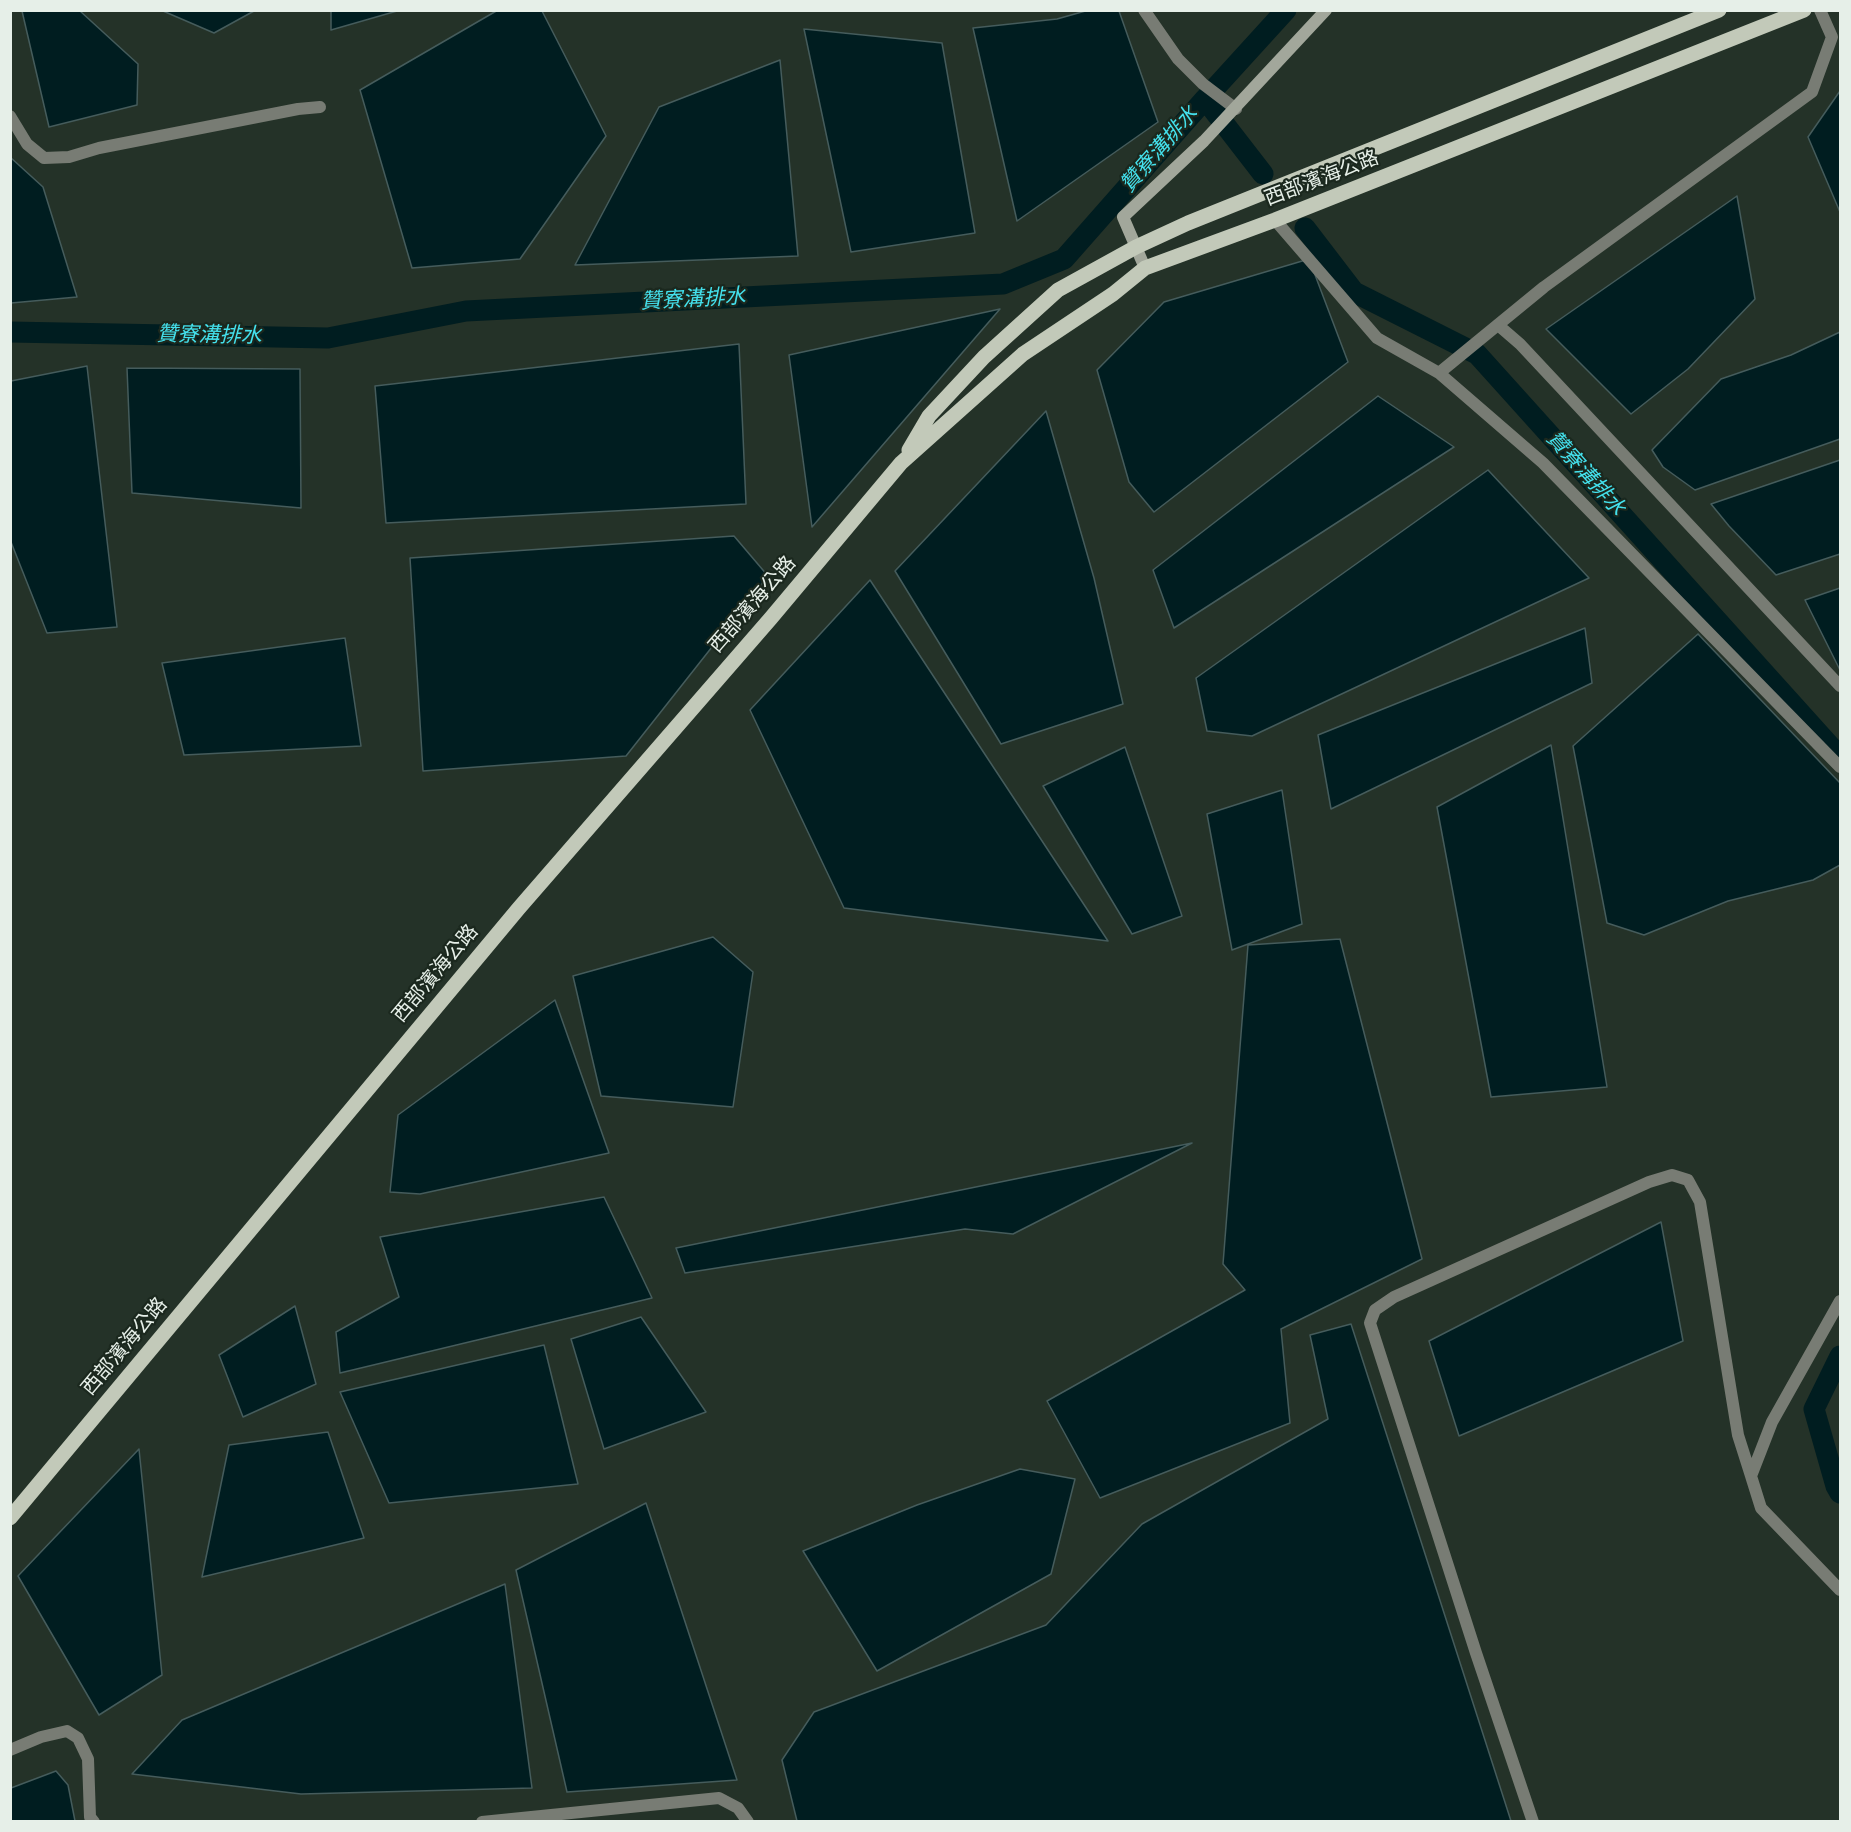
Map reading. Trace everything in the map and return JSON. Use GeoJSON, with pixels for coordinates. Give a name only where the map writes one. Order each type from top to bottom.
{"type":"FeatureCollection","features":[{"type":"Feature","properties":{"kind":"main road","name":"西部濱海公路"},"geometry":{"type":"LineString","coordinates":[[902,463],[929,417],[984,357],[1058,290],[1136,247],[1188,224],[1719,10]]}},
{"type":"Feature","properties":{"kind":"main road","name":"西部濱海公路"},"geometry":{"type":"LineString","coordinates":[[10,1518],[519,908],[771,618],[902,463],[1023,354],[1113,294],[1145,268],[1275,220],[1804,10]]}},
{"type":"Feature","properties":{"kind":"street"},"geometry":{"type":"LineString","coordinates":[[1144,10],[1178,59],[1203,84],[1236,109]]}},
{"type":"Feature","properties":{"kind":"street"},"geometry":{"type":"LineString","coordinates":[[1145,268],[1123,217],[1236,109],[1326,10]]}},
{"type":"Feature","properties":{"kind":"street"},"geometry":{"type":"LineString","coordinates":[[1439,373],[1544,287],[1812,92],[1832,37],[1820,10]]}},
{"type":"Feature","properties":{"kind":"street"},"geometry":{"type":"LineString","coordinates":[[10,116],[27,144],[44,158],[60,157],[298,109],[320,107]]}},
{"type":"Feature","properties":{"kind":"street"},"geometry":{"type":"LineString","coordinates":[[1275,220],[1377,338],[1439,373],[1543,463],[1840,767]]}},
{"type":"Feature","properties":{"kind":"street"},"geometry":{"type":"LineString","coordinates":[[1498,325],[1520,344],[1840,686]]}},
{"type":"Feature","properties":{"kind":"street"},"geometry":{"type":"LineString","coordinates":[[1533,1821],[1476,1653],[1370,1323],[1375,1310],[1394,1298],[1649,1182],[1672,1175],[1688,1180],[1700,1202],[1738,1435],[1761,1508],[1840,1590]]}},
{"type":"Feature","properties":{"kind":"street"},"geometry":{"type":"LineString","coordinates":[[1751,1476],[1772,1422],[1840,1301]]}},
{"type":"Feature","properties":{"kind":"street"},"geometry":{"type":"LineString","coordinates":[[10,1750],[41,1737],[67,1731],[78,1738],[88,1759],[90,1817],[94,1821]]}},
{"type":"Feature","properties":{"kind":"street"},"geometry":{"type":"LineString","coordinates":[[482,1821],[719,1798],[738,1808],[748,1821]]}},
{"type":"Feature","properties":{"kind":"water"},"geometry":{"type":"Polygon","coordinates":[[[254,10],[214,33],[163,11],[254,10]]]}},
{"type":"Feature","properties":{"kind":"water"},"geometry":{"type":"Polygon","coordinates":[[[331,10],[397,11],[331,30],[331,10]]]}},
{"type":"Feature","properties":{"kind":"water"},"geometry":{"type":"Polygon","coordinates":[[[498,10],[542,11],[606,136],[520,259],[412,268],[360,90],[498,10]]]}},
{"type":"Feature","properties":{"kind":"water"},"geometry":{"type":"Polygon","coordinates":[[[1089,10],[1119,11],[1158,122],[1017,221],[973,28],[1057,19],[1089,10]]]}},
{"type":"Feature","properties":{"kind":"water"},"geometry":{"type":"Polygon","coordinates":[[[22,11],[80,11],[138,64],[137,105],[49,127],[22,11]]]}},
{"type":"Feature","properties":{"kind":"water"},"geometry":{"type":"Polygon","coordinates":[[[804,29],[942,43],[975,233],[851,252],[804,29]]]}},
{"type":"Feature","properties":{"kind":"water"},"geometry":{"type":"Polygon","coordinates":[[[780,60],[798,256],[575,265],[659,107],[780,60]]]}},
{"type":"Feature","properties":{"kind":"water"},"geometry":{"type":"Polygon","coordinates":[[[1840,91],[1840,212],[1808,137],[1840,91]]]}},
{"type":"Feature","properties":{"kind":"water"},"geometry":{"type":"Polygon","coordinates":[[[10,157],[43,187],[77,297],[11,303],[10,157]]]}},
{"type":"Feature","properties":{"kind":"water"},"geometry":{"type":"Polygon","coordinates":[[[1737,196],[1755,299],[1688,369],[1631,414],[1546,329],[1737,196]]]}},
{"type":"Feature","properties":{"kind":"water"},"geometry":{"type":"Polygon","coordinates":[[[1309,259],[1348,362],[1154,512],[1129,482],[1097,370],[1164,302],[1309,259]]]}},
{"type":"Feature","properties":{"kind":"water"},"geometry":{"type":"Polygon","coordinates":[[[1000,309],[812,527],[789,355],[1000,309]]]}},
{"type":"Feature","properties":{"kind":"water"},"geometry":{"type":"Polygon","coordinates":[[[1840,332],[1840,439],[1695,490],[1663,467],[1652,450],[1721,379],[1791,355],[1840,332]]]}},
{"type":"Feature","properties":{"kind":"water"},"geometry":{"type":"Polygon","coordinates":[[[739,344],[746,504],[386,523],[375,386],[739,344]]]}},
{"type":"Feature","properties":{"kind":"water"},"geometry":{"type":"Polygon","coordinates":[[[87,366],[117,627],[47,633],[11,542],[11,381],[87,366]]]}},
{"type":"Feature","properties":{"kind":"water"},"geometry":{"type":"Polygon","coordinates":[[[127,368],[300,369],[301,508],[132,493],[127,368]]]}},
{"type":"Feature","properties":{"kind":"water"},"geometry":{"type":"Polygon","coordinates":[[[1378,396],[1454,447],[1174,628],[1153,570],[1378,396]]]}},
{"type":"Feature","properties":{"kind":"water"},"geometry":{"type":"Polygon","coordinates":[[[1046,411],[1094,578],[1123,704],[1001,744],[895,571],[1046,411]]]}},
{"type":"Feature","properties":{"kind":"water"},"geometry":{"type":"Polygon","coordinates":[[[1840,460],[1840,554],[1776,575],[1711,504],[1840,460]]]}},
{"type":"Feature","properties":{"kind":"water"},"geometry":{"type":"Polygon","coordinates":[[[1488,470],[1589,578],[1252,736],[1207,731],[1196,678],[1488,470]]]}},
{"type":"Feature","properties":{"kind":"water"},"geometry":{"type":"Polygon","coordinates":[[[734,536],[768,576],[626,756],[423,771],[410,558],[734,536]]]}},
{"type":"Feature","properties":{"kind":"water"},"geometry":{"type":"Polygon","coordinates":[[[870,580],[1108,941],[844,908],[750,710],[870,580]]]}},
{"type":"Feature","properties":{"kind":"water"},"geometry":{"type":"Polygon","coordinates":[[[1840,588],[1840,670],[1805,600],[1840,588]]]}},
{"type":"Feature","properties":{"kind":"water"},"geometry":{"type":"Polygon","coordinates":[[[1585,628],[1592,683],[1331,809],[1318,735],[1585,628]]]}},
{"type":"Feature","properties":{"kind":"water"},"geometry":{"type":"Polygon","coordinates":[[[1698,634],[1840,783],[1840,865],[1813,880],[1728,901],[1644,935],[1607,923],[1573,746],[1698,634]]]}},
{"type":"Feature","properties":{"kind":"water"},"geometry":{"type":"Polygon","coordinates":[[[345,638],[361,746],[184,755],[162,663],[345,638]]]}},
{"type":"Feature","properties":{"kind":"water"},"geometry":{"type":"Polygon","coordinates":[[[1551,745],[1607,1087],[1491,1097],[1437,807],[1551,745]]]}},
{"type":"Feature","properties":{"kind":"water"},"geometry":{"type":"Polygon","coordinates":[[[1125,747],[1182,916],[1132,934],[1043,786],[1125,747]]]}},
{"type":"Feature","properties":{"kind":"water"},"geometry":{"type":"Polygon","coordinates":[[[1282,790],[1302,924],[1232,950],[1207,814],[1282,790]]]}},
{"type":"Feature","properties":{"kind":"water"},"geometry":{"type":"Polygon","coordinates":[[[713,937],[753,972],[733,1107],[601,1096],[573,976],[713,937]]]}},
{"type":"Feature","properties":{"kind":"water"},"geometry":{"type":"Polygon","coordinates":[[[1340,939],[1422,1259],[1281,1329],[1290,1423],[1100,1498],[1047,1401],[1245,1290],[1223,1264],[1248,945],[1340,939]]]}},
{"type":"Feature","properties":{"kind":"water"},"geometry":{"type":"Polygon","coordinates":[[[555,1000],[609,1153],[420,1194],[390,1192],[398,1115],[555,1000]]]}},
{"type":"Feature","properties":{"kind":"water"},"geometry":{"type":"Polygon","coordinates":[[[1192,1143],[1013,1234],[965,1229],[685,1273],[676,1248],[1192,1143]]]}},
{"type":"Feature","properties":{"kind":"water"},"geometry":{"type":"Polygon","coordinates":[[[604,1197],[652,1298],[340,1373],[336,1332],[399,1297],[380,1237],[604,1197]]]}},
{"type":"Feature","properties":{"kind":"water"},"geometry":{"type":"Polygon","coordinates":[[[1661,1222],[1683,1341],[1459,1436],[1429,1341],[1661,1222]]]}},
{"type":"Feature","properties":{"kind":"water"},"geometry":{"type":"Polygon","coordinates":[[[295,1306],[316,1384],[243,1417],[219,1355],[295,1306]]]}},
{"type":"Feature","properties":{"kind":"water"},"geometry":{"type":"Polygon","coordinates":[[[641,1317],[706,1412],[604,1449],[571,1339],[641,1317]]]}},
{"type":"Feature","properties":{"kind":"water"},"geometry":{"type":"Polygon","coordinates":[[[1351,1324],[1511,1821],[797,1821],[782,1760],[814,1712],[1046,1625],[1142,1524],[1328,1419],[1310,1335],[1351,1324]]]}},
{"type":"Feature","properties":{"kind":"water"},"geometry":{"type":"Polygon","coordinates":[[[544,1345],[578,1484],[389,1503],[340,1392],[544,1345]]]}},
{"type":"Feature","properties":{"kind":"water"},"geometry":{"type":"Polygon","coordinates":[[[328,1432],[364,1538],[202,1577],[229,1445],[328,1432]]]}},
{"type":"Feature","properties":{"kind":"water"},"geometry":{"type":"Polygon","coordinates":[[[139,1449],[162,1675],[99,1715],[18,1576],[139,1449]]]}},
{"type":"Feature","properties":{"kind":"water"},"geometry":{"type":"Polygon","coordinates":[[[1020,1469],[1075,1479],[1051,1574],[877,1671],[803,1551],[917,1505],[1020,1469]]]}},
{"type":"Feature","properties":{"kind":"water"},"geometry":{"type":"Polygon","coordinates":[[[646,1503],[737,1780],[567,1792],[516,1570],[646,1503]]]}},
{"type":"Feature","properties":{"kind":"water"},"geometry":{"type":"Polygon","coordinates":[[[505,1584],[532,1788],[301,1794],[132,1774],[182,1720],[505,1584]]]}},
{"type":"Feature","properties":{"kind":"water"},"geometry":{"type":"Polygon","coordinates":[[[56,1771],[68,1785],[75,1821],[11,1821],[11,1788],[56,1771]]]}},
{"type":"Feature","properties":{"kind":"waterway"},"geometry":{"type":"LineString","coordinates":[[1205,99],[1286,10]]}},
{"type":"Feature","properties":{"kind":"waterway","name":"贊寮溝排水"},"geometry":{"type":"LineString","coordinates":[[10,332],[328,338],[466,311],[1003,284],[1064,259],[1205,99],[1263,174]]}},
{"type":"Feature","properties":{"kind":"waterway","name":"贊寮溝排水"},"geometry":{"type":"LineString","coordinates":[[1305,228],[1354,292],[1477,354],[1840,757]]}},
{"type":"Feature","properties":{"kind":"waterway","name":"贊寮溝排水"},"geometry":{"type":"LineString","coordinates":[[1840,1356],[1814,1409],[1840,1493]]}}]}
